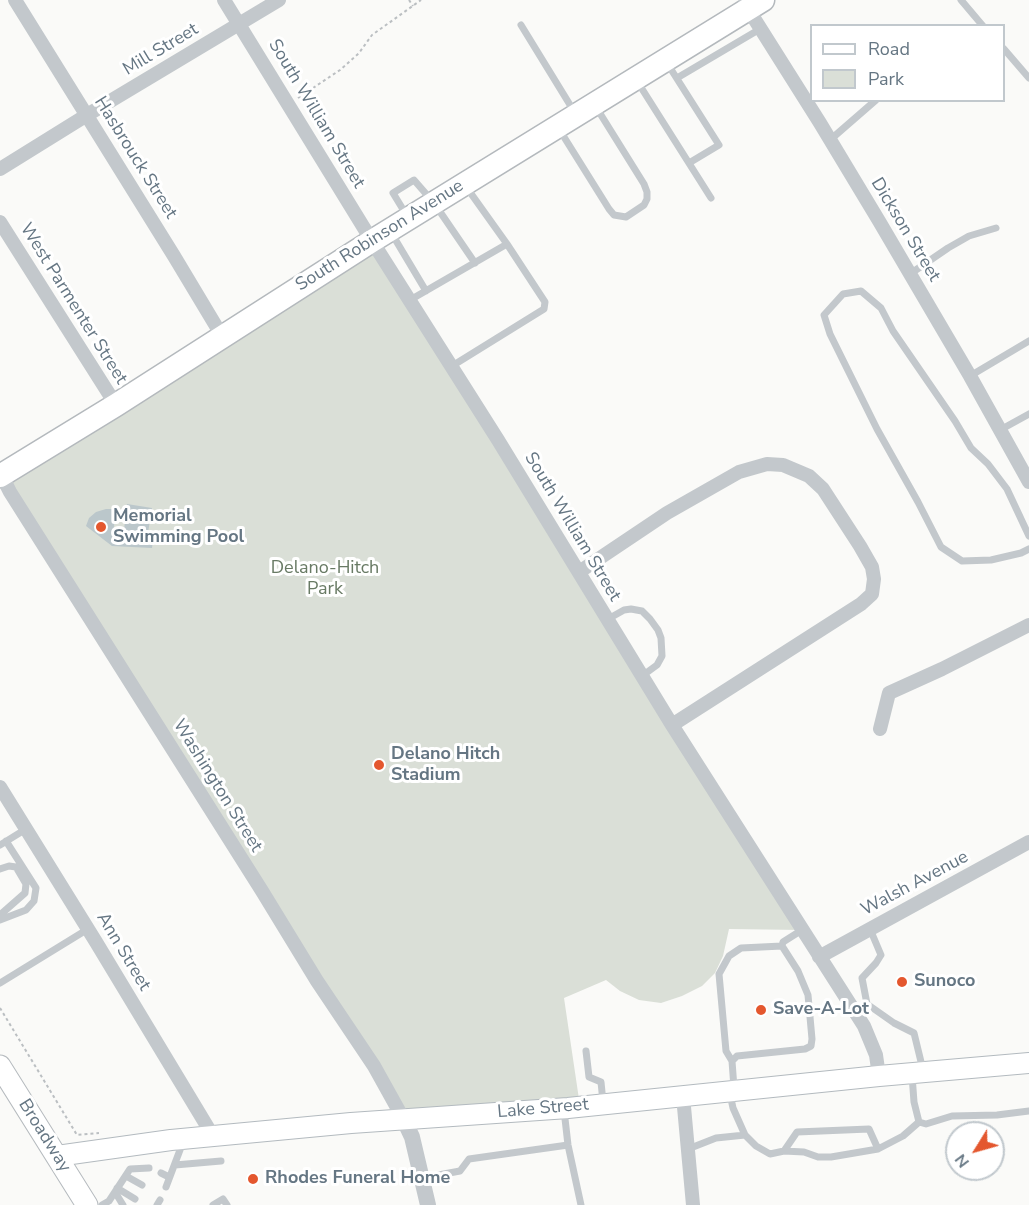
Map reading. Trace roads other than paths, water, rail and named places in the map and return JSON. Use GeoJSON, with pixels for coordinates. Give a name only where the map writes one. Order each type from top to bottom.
{"type":"FeatureCollection","features":[{"type":"Feature","properties":{"kind":"highway","name":"South Robinson Avenue"},"geometry":{"type":"LineString","coordinates":[[1,474],[116,405],[381,235],[576,115],[636,79],[671,69],[753,9]]}},
{"type":"Feature","properties":{"kind":"main road","name":"Lake Street"},"geometry":{"type":"LineString","coordinates":[[57,1156],[213,1136],[351,1123],[563,1108],[1029,1062]]}},
{"type":"Feature","properties":{"kind":"main road","name":"Broadway"},"geometry":{"type":"LineString","coordinates":[[0,1066],[87,1205]]}},
{"type":"Feature","properties":{"kind":"street","name":"Hasbrouck Street"},"geometry":{"type":"LineString","coordinates":[[15,0],[222,336]]}},
{"type":"Feature","properties":{"kind":"street","name":"South William Street"},"geometry":{"type":"LineString","coordinates":[[224,0],[289,105],[381,235],[410,300],[672,725],[864,1026],[876,1055],[879,1076]]}},
{"type":"Feature","properties":{"kind":"street","name":"Mill Street"},"geometry":{"type":"LineString","coordinates":[[0,169],[279,0]]}},
{"type":"Feature","properties":{"kind":"street","name":"Dickson Street"},"geometry":{"type":"LineString","coordinates":[[753,9],[970,376],[1029,482]]}},
{"type":"Feature","properties":{"kind":"street","name":"West Parmenter Street"},"geometry":{"type":"LineString","coordinates":[[0,222],[116,405]]}},
{"type":"Feature","properties":{"kind":"street"},"geometry":{"type":"LineString","coordinates":[[579,572],[667,513],[739,472],[767,464],[783,465],[809,476],[823,489],[860,546],[872,567],[874,579],[872,594],[867,599],[672,725]]}},
{"type":"Feature","properties":{"kind":"street","name":"Washington Street"},"geometry":{"type":"LineString","coordinates":[[1,474],[10,492],[316,979],[374,1066],[404,1120]]}},
{"type":"Feature","properties":{"kind":"street"},"geometry":{"type":"LineString","coordinates":[[880,729],[889,693],[942,669],[1029,624]]}},
{"type":"Feature","properties":{"kind":"street","name":"Ann Street"},"geometry":{"type":"LineString","coordinates":[[0,787],[213,1136]]}},
{"type":"Feature","properties":{"kind":"street","name":"Walsh Avenue"},"geometry":{"type":"LineString","coordinates":[[819,957],[1029,842]]}},
{"type":"Feature","properties":{"kind":"street"},"geometry":{"type":"LineString","coordinates":[[683,1096],[693,1205]]}},
{"type":"Feature","properties":{"kind":"street"},"geometry":{"type":"LineString","coordinates":[[404,1120],[412,1137],[428,1205]]}},
{"type":"Feature","properties":{"kind":"lane"},"geometry":{"type":"LineString","coordinates":[[961,0],[981,24]]}},
{"type":"Feature","properties":{"kind":"lane"},"geometry":{"type":"LineString","coordinates":[[521,25],[576,115],[609,209],[614,215],[626,217],[644,205],[647,192],[644,184],[576,115]]}},
{"type":"Feature","properties":{"kind":"lane"},"geometry":{"type":"LineString","coordinates":[[1005,49],[1029,78]]}},
{"type":"Feature","properties":{"kind":"lane"},"geometry":{"type":"LineString","coordinates":[[671,69],[719,145],[689,163]]}},
{"type":"Feature","properties":{"kind":"lane"},"geometry":{"type":"LineString","coordinates":[[636,79],[711,198]]}},
{"type":"Feature","properties":{"kind":"lane"},"geometry":{"type":"LineString","coordinates":[[830,140],[874,102]]}},
{"type":"Feature","properties":{"kind":"lane"},"geometry":{"type":"LineString","coordinates":[[452,366],[544,309],[545,302],[464,184]]}},
{"type":"Feature","properties":{"kind":"lane"},"geometry":{"type":"LineString","coordinates":[[434,203],[475,263]]}},
{"type":"Feature","properties":{"kind":"lane"},"geometry":{"type":"LineString","coordinates":[[910,274],[969,236],[996,228]]}},
{"type":"Feature","properties":{"kind":"lane"},"geometry":{"type":"LineString","coordinates":[[381,235],[426,291]]}},
{"type":"Feature","properties":{"kind":"lane"},"geometry":{"type":"LineString","coordinates":[[410,300],[507,244]]}},
{"type":"Feature","properties":{"kind":"lane"},"geometry":{"type":"LineString","coordinates":[[1029,536],[1007,489],[988,464],[970,448],[955,421],[892,331],[881,308],[861,291],[843,294],[824,315],[830,334],[877,429],[941,547],[962,561],[991,560],[1021,554],[1029,549]]}},
{"type":"Feature","properties":{"kind":"lane"},"geometry":{"type":"LineString","coordinates":[[970,376],[1029,341]]}},
{"type":"Feature","properties":{"kind":"lane"},"geometry":{"type":"LineString","coordinates":[[1000,430],[1029,415]]}},
{"type":"Feature","properties":{"kind":"lane"},"geometry":{"type":"LineString","coordinates":[[608,619],[624,610],[642,611],[658,630],[662,638],[662,656],[657,664],[642,676]]}},
{"type":"Feature","properties":{"kind":"lane"},"geometry":{"type":"LineString","coordinates":[[0,920],[26,910],[34,901],[36,888],[3,843],[26,829]]}},
{"type":"Feature","properties":{"kind":"lane"},"geometry":{"type":"LineString","coordinates":[[0,869],[9,866],[16,867],[26,885],[25,893],[0,915]]}},
{"type":"Feature","properties":{"kind":"lane"},"geometry":{"type":"LineString","coordinates":[[0,983],[88,929]]}},
{"type":"Feature","properties":{"kind":"lane"},"geometry":{"type":"LineString","coordinates":[[870,929],[881,955],[862,978],[867,1004],[894,1023],[914,1033],[917,1073],[914,1102],[919,1122]]}},
{"type":"Feature","properties":{"kind":"lane"},"geometry":{"type":"LineString","coordinates":[[782,946],[783,942],[802,930]]}},
{"type":"Feature","properties":{"kind":"lane"},"geometry":{"type":"LineString","coordinates":[[732,1061],[737,1056],[805,1049],[811,1046],[808,995],[798,971],[782,946]]}},
{"type":"Feature","properties":{"kind":"lane"},"geometry":{"type":"LineString","coordinates":[[782,946],[741,948],[729,956],[719,974],[726,1051],[732,1061],[733,1108],[745,1135],[756,1146],[770,1154],[784,1151],[831,1157],[878,1149],[903,1136],[919,1122]]}},
{"type":"Feature","properties":{"kind":"lane"},"geometry":{"type":"LineString","coordinates":[[853,1010],[867,1004]]}},
{"type":"Feature","properties":{"kind":"lane"},"geometry":{"type":"LineString","coordinates":[[586,1051],[589,1077],[600,1082],[604,1104]]}},
{"type":"Feature","properties":{"kind":"lane"},"geometry":{"type":"LineString","coordinates":[[563,1108],[568,1145],[581,1205]]}},
{"type":"Feature","properties":{"kind":"lane"},"geometry":{"type":"LineString","coordinates":[[919,1122],[926,1124],[952,1116],[997,1115],[1029,1111]]}},
{"type":"Feature","properties":{"kind":"lane"},"geometry":{"type":"LineString","coordinates":[[784,1151],[797,1132],[869,1129],[878,1149]]}},
{"type":"Feature","properties":{"kind":"lane"},"geometry":{"type":"LineString","coordinates":[[688,1149],[716,1138],[745,1135]]}},
{"type":"Feature","properties":{"kind":"lane"},"geometry":{"type":"LineString","coordinates":[[166,1187],[184,1139]]}},
{"type":"Feature","properties":{"kind":"lane"},"geometry":{"type":"LineString","coordinates":[[422,1178],[460,1171],[469,1159],[568,1145]]}},
{"type":"Feature","properties":{"kind":"lane"},"geometry":{"type":"LineString","coordinates":[[175,1164],[221,1161]]}},
{"type":"Feature","properties":{"kind":"lane"},"geometry":{"type":"LineString","coordinates":[[102,1205],[109,1201],[130,1169],[149,1168]]}},
{"type":"Feature","properties":{"kind":"lane"},"geometry":{"type":"LineString","coordinates":[[161,1173],[169,1178]]}},
{"type":"Feature","properties":{"kind":"lane"},"geometry":{"type":"LineString","coordinates":[[126,1176],[142,1185]]}},
{"type":"Feature","properties":{"kind":"lane"},"geometry":{"type":"LineString","coordinates":[[116,1190],[135,1198]]}},
{"type":"Feature","properties":{"kind":"lane"},"geometry":{"type":"LineString","coordinates":[[116,1190],[123,1205]]}},
{"type":"Feature","properties":{"kind":"lane"},"geometry":{"type":"LineString","coordinates":[[213,1205],[223,1198],[227,1205]]}},
{"type":"Feature","properties":{"kind":"place","name":"Memorial Swimming Pool"},"geometry":{"type":"Point","coordinates":[101,527]}},
{"type":"Feature","properties":{"kind":"place","name":"Delano Hitch Stadium"},"geometry":{"type":"Point","coordinates":[379,765]}},
{"type":"Feature","properties":{"kind":"place","name":"Sunoco"},"geometry":{"type":"Point","coordinates":[902,982]}},
{"type":"Feature","properties":{"kind":"place","name":"Save-A-Lot"},"geometry":{"type":"Point","coordinates":[761,1010]}},
{"type":"Feature","properties":{"kind":"place","name":"Rhodes Funeral Home"},"geometry":{"type":"Point","coordinates":[253,1179]}},
{"type":"Feature","properties":{"kind":"park label","name":"Delano-Hitch Park"},"geometry":{"type":"Point","coordinates":[325,579]}}]}
